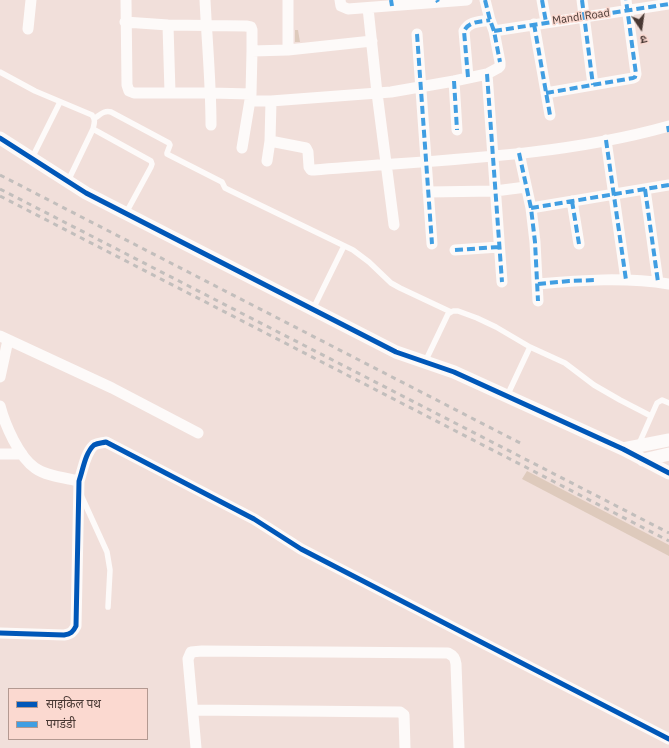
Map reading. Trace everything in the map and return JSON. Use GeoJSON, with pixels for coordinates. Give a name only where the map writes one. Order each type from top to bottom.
{"type":"FeatureCollection","features":[{"type":"Feature","properties":{"kind":"street"},"geometry":{"type":"LineString","coordinates":[[28,29],[31,0]]}},
{"type":"Feature","properties":{"kind":"street"},"geometry":{"type":"LineString","coordinates":[[126,0],[125,22],[127,85],[130,92],[211,92],[272,101],[391,92],[486,74],[498,68],[500,66],[500,62],[485,0]]}},
{"type":"Feature","properties":{"kind":"street"},"geometry":{"type":"LineString","coordinates":[[205,0],[211,92],[211,124]]}},
{"type":"Feature","properties":{"kind":"street"},"geometry":{"type":"LineString","coordinates":[[288,0],[288,50]]}},
{"type":"Feature","properties":{"kind":"street"},"geometry":{"type":"LineString","coordinates":[[340,0],[341,6],[348,9],[368,8],[391,3],[467,0]]}},
{"type":"Feature","properties":{"kind":"street"},"geometry":{"type":"LineString","coordinates":[[542,0],[546,22]]}},
{"type":"Feature","properties":{"kind":"street"},"geometry":{"type":"LineString","coordinates":[[582,0],[593,84]]}},
{"type":"Feature","properties":{"kind":"street","name":"Mandi Road"},"geometry":{"type":"LineString","coordinates":[[468,77],[464,31],[466,27],[475,22],[492,26],[534,24],[585,17],[627,5],[669,4]]}},
{"type":"Feature","properties":{"kind":"street"},"geometry":{"type":"LineString","coordinates":[[546,93],[633,78],[635,76],[627,5]]}},
{"type":"Feature","properties":{"kind":"street"},"geometry":{"type":"LineString","coordinates":[[368,8],[394,225]]}},
{"type":"Feature","properties":{"kind":"street"},"geometry":{"type":"LineString","coordinates":[[125,22],[168,25],[251,27],[252,51],[250,98],[242,148]]}},
{"type":"Feature","properties":{"kind":"street"},"geometry":{"type":"LineString","coordinates":[[534,24],[550,115]]}},
{"type":"Feature","properties":{"kind":"street"},"geometry":{"type":"LineString","coordinates":[[168,25],[170,92]]}},
{"type":"Feature","properties":{"kind":"street"},"geometry":{"type":"LineString","coordinates":[[417,34],[432,244]]}},
{"type":"Feature","properties":{"kind":"street"},"geometry":{"type":"LineString","coordinates":[[252,51],[288,50],[372,41]]}},
{"type":"Feature","properties":{"kind":"street"},"geometry":{"type":"LineString","coordinates":[[486,74],[502,282]]}},
{"type":"Feature","properties":{"kind":"street"},"geometry":{"type":"LineString","coordinates":[[454,81],[457,130]]}},
{"type":"Feature","properties":{"kind":"street"},"geometry":{"type":"LineString","coordinates":[[267,161],[270,141],[272,101]]}},
{"type":"Feature","properties":{"kind":"street"},"geometry":{"type":"LineString","coordinates":[[270,141],[306,148],[308,152],[309,167],[311,170],[536,152],[669,128]]}},
{"type":"Feature","properties":{"kind":"street"},"geometry":{"type":"LineString","coordinates":[[0,138],[86,193],[396,352],[454,372],[624,449],[669,473]]}},
{"type":"Feature","properties":{"kind":"street"},"geometry":{"type":"LineString","coordinates":[[606,140],[626,280]]}},
{"type":"Feature","properties":{"kind":"street"},"geometry":{"type":"LineString","coordinates":[[518,154],[531,208],[535,242],[538,301]]}},
{"type":"Feature","properties":{"kind":"street"},"geometry":{"type":"LineString","coordinates":[[531,208],[669,185]]}},
{"type":"Feature","properties":{"kind":"street"},"geometry":{"type":"LineString","coordinates":[[428,192],[495,191],[526,187]]}},
{"type":"Feature","properties":{"kind":"street"},"geometry":{"type":"LineString","coordinates":[[538,284],[569,281],[626,280],[664,283],[645,189]]}},
{"type":"Feature","properties":{"kind":"street"},"geometry":{"type":"LineString","coordinates":[[572,201],[579,244]]}},
{"type":"Feature","properties":{"kind":"street"},"geometry":{"type":"LineString","coordinates":[[455,250],[499,247]]}},
{"type":"Feature","properties":{"kind":"street"},"geometry":{"type":"LineString","coordinates":[[0,377],[4,338],[112,388],[198,433]]}},
{"type":"Feature","properties":{"kind":"street"},"geometry":{"type":"LineString","coordinates":[[0,406],[9,430],[28,462],[35,468],[79,486]]}},
{"type":"Feature","properties":{"kind":"street"},"geometry":{"type":"LineString","coordinates":[[624,449],[669,440]]}},
{"type":"Feature","properties":{"kind":"street"},"geometry":{"type":"LineString","coordinates":[[0,634],[64,636],[74,631],[76,626],[79,486],[85,460],[89,452],[99,443],[106,442],[254,519],[301,549],[669,740]]}},
{"type":"Feature","properties":{"kind":"street"},"geometry":{"type":"LineString","coordinates":[[0,454],[22,454]]}},
{"type":"Feature","properties":{"kind":"street"},"geometry":{"type":"LineString","coordinates":[[643,460],[669,454]]}},
{"type":"Feature","properties":{"kind":"street"},"geometry":{"type":"LineString","coordinates":[[196,748],[188,660],[190,652],[195,651],[448,653],[453,655],[456,664],[459,748]]}},
{"type":"Feature","properties":{"kind":"street"},"geometry":{"type":"LineString","coordinates":[[192,710],[400,712],[404,715],[406,748]]}},
{"type":"Feature","properties":{"kind":"lane"},"geometry":{"type":"LineString","coordinates":[[0,72],[35,91],[92,115],[94,118],[95,121],[93,129],[68,181]]}},
{"type":"Feature","properties":{"kind":"lane"},"geometry":{"type":"LineString","coordinates":[[32,158],[60,102]]}},
{"type":"Feature","properties":{"kind":"lane"},"geometry":{"type":"LineString","coordinates":[[94,118],[106,111],[110,112],[169,143],[170,145],[167,154],[222,182],[229,190],[352,250],[400,288],[450,312],[458,311],[478,318],[496,327],[564,363],[594,385],[651,416]]}},
{"type":"Feature","properties":{"kind":"lane"},"geometry":{"type":"LineString","coordinates":[[93,129],[151,161],[151,167],[126,214]]}},
{"type":"Feature","properties":{"kind":"lane"},"geometry":{"type":"LineString","coordinates":[[313,310],[344,246]]}},
{"type":"Feature","properties":{"kind":"lane"},"geometry":{"type":"LineString","coordinates":[[425,362],[450,312]]}},
{"type":"Feature","properties":{"kind":"lane"},"geometry":{"type":"LineString","coordinates":[[507,396],[530,346]]}},
{"type":"Feature","properties":{"kind":"lane"},"geometry":{"type":"LineString","coordinates":[[638,446],[657,403],[662,400],[669,403]]}},
{"type":"Feature","properties":{"kind":"lane"},"geometry":{"type":"LineString","coordinates":[[79,486],[107,552],[110,570],[108,607]]}},
{"type":"Feature","properties":{"kind":"building"},"geometry":{"type":"Polygon","coordinates":[[[295,30],[298,30],[300,42],[295,42],[295,30]]]}},
{"type":"Feature","properties":{"kind":"building"},"geometry":{"type":"Polygon","coordinates":[[[527,471],[669,545],[669,556],[522,479],[527,471]]]}},
{"type":"Feature","properties":{"kind":"railway"},"geometry":{"type":"LineString","coordinates":[[0,175],[524,445]]}},
{"type":"Feature","properties":{"kind":"railway"},"geometry":{"type":"LineString","coordinates":[[0,189],[669,533]]}},
{"type":"Feature","properties":{"kind":"railway"},"geometry":{"type":"LineString","coordinates":[[0,196],[669,541]]}},
{"type":"Feature","properties":{"kind":"marked path"},"geometry":{"type":"LineString","coordinates":[[391,0],[392,6]]}},
{"type":"Feature","properties":{"kind":"marked path"},"geometry":{"type":"LineString","coordinates":[[485,0],[494,31],[500,62]]}},
{"type":"Feature","properties":{"kind":"marked path"},"geometry":{"type":"LineString","coordinates":[[542,0],[546,22]]}},
{"type":"Feature","properties":{"kind":"marked path"},"geometry":{"type":"LineString","coordinates":[[582,0],[593,85]]}},
{"type":"Feature","properties":{"kind":"marked path"},"geometry":{"type":"LineString","coordinates":[[546,93],[635,77],[636,74],[626,0]]}},
{"type":"Feature","properties":{"kind":"marked path"},"geometry":{"type":"LineString","coordinates":[[494,31],[669,4]]}},
{"type":"Feature","properties":{"kind":"marked path"},"geometry":{"type":"LineString","coordinates":[[468,77],[464,31],[469,25],[490,20]]}},
{"type":"Feature","properties":{"kind":"marked path"},"geometry":{"type":"LineString","coordinates":[[534,24],[550,115]]}},
{"type":"Feature","properties":{"kind":"marked path"},"geometry":{"type":"LineString","coordinates":[[417,34],[432,244]]}},
{"type":"Feature","properties":{"kind":"marked path"},"geometry":{"type":"LineString","coordinates":[[487,74],[502,282]]}},
{"type":"Feature","properties":{"kind":"marked path"},"geometry":{"type":"LineString","coordinates":[[454,81],[457,130]]}},
{"type":"Feature","properties":{"kind":"marked path"},"geometry":{"type":"LineString","coordinates":[[668,126],[669,132]]}},
{"type":"Feature","properties":{"kind":"marked path"},"geometry":{"type":"LineString","coordinates":[[606,140],[626,280]]}},
{"type":"Feature","properties":{"kind":"marked path"},"geometry":{"type":"LineString","coordinates":[[519,153],[531,208],[535,242],[538,301]]}},
{"type":"Feature","properties":{"kind":"marked path"},"geometry":{"type":"LineString","coordinates":[[531,208],[669,185]]}},
{"type":"Feature","properties":{"kind":"marked path"},"geometry":{"type":"LineString","coordinates":[[645,189],[658,282]]}},
{"type":"Feature","properties":{"kind":"marked path"},"geometry":{"type":"LineString","coordinates":[[572,201],[579,244]]}},
{"type":"Feature","properties":{"kind":"marked path"},"geometry":{"type":"LineString","coordinates":[[455,250],[499,247]]}},
{"type":"Feature","properties":{"kind":"marked path"},"geometry":{"type":"LineString","coordinates":[[538,284],[597,280]]}},
{"type":"Feature","properties":{"kind":"cycle path"},"geometry":{"type":"LineString","coordinates":[[0,138],[86,193],[396,352],[454,372],[623,449],[669,473]]}},
{"type":"Feature","properties":{"kind":"cycle path"},"geometry":{"type":"LineString","coordinates":[[0,633],[64,635],[70,633],[75,628],[79,481],[88,452],[94,445],[106,442],[254,519],[301,549],[669,739]]}}]}
